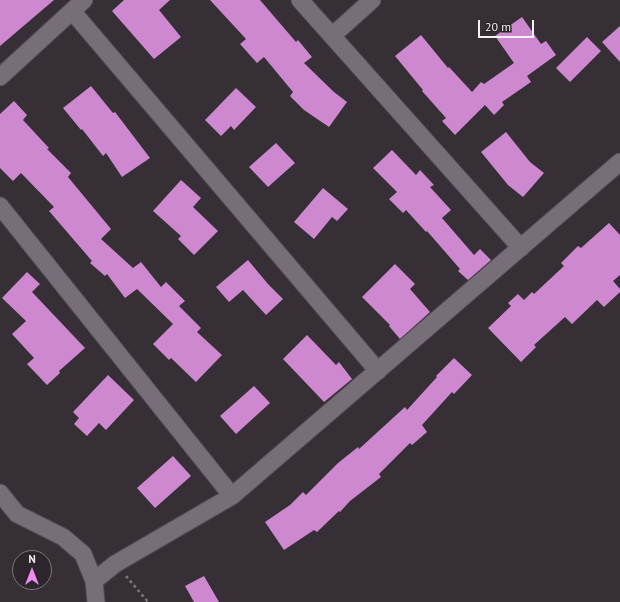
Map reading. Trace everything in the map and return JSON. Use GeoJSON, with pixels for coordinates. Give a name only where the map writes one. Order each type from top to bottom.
{"type":"FeatureCollection","features":[{"type":"Feature","properties":{"kind":"street"},"geometry":{"type":"LineString","coordinates":[[0,76],[84,0]]}},
{"type":"Feature","properties":{"kind":"street"},"geometry":{"type":"LineString","coordinates":[[300,0],[522,248]]}},
{"type":"Feature","properties":{"kind":"street"},"geometry":{"type":"LineString","coordinates":[[332,36],[372,0]]}},
{"type":"Feature","properties":{"kind":"street"},"geometry":{"type":"LineString","coordinates":[[72,11],[378,370]]}},
{"type":"Feature","properties":{"kind":"street"},"geometry":{"type":"LineString","coordinates":[[94,580],[115,564],[232,496],[522,248],[620,162]]}},
{"type":"Feature","properties":{"kind":"street"},"geometry":{"type":"LineString","coordinates":[[0,206],[232,496]]}},
{"type":"Feature","properties":{"kind":"street"},"geometry":{"type":"LineString","coordinates":[[0,493],[17,514],[62,537],[82,554],[94,580],[96,602]]}},
{"type":"Feature","properties":{"kind":"path"},"geometry":{"type":"LineString","coordinates":[[115,564],[134,584],[148,602]]}},
{"type":"Feature","properties":{"kind":"building"},"geometry":{"type":"Polygon","coordinates":[[[0,0],[54,0],[0,46],[0,0]]]}},
{"type":"Feature","properties":{"kind":"building"},"geometry":{"type":"Polygon","coordinates":[[[124,0],[170,0],[159,10],[181,37],[154,59],[112,11],[124,0]]]}},
{"type":"Feature","properties":{"kind":"building"},"geometry":{"type":"Polygon","coordinates":[[[210,0],[260,0],[296,42],[298,40],[312,57],[304,63],[334,92],[347,102],[329,127],[304,110],[290,96],[293,92],[264,57],[257,63],[240,44],[246,39],[210,0]]]}},
{"type":"Feature","properties":{"kind":"building"},"geometry":{"type":"Polygon","coordinates":[[[522,17],[541,44],[546,41],[556,55],[527,76],[531,82],[502,102],[504,105],[494,115],[485,105],[455,135],[442,121],[446,118],[422,91],[423,90],[395,56],[421,35],[448,68],[449,67],[472,92],[481,82],[484,84],[514,63],[495,36],[522,17]]]}},
{"type":"Feature","properties":{"kind":"building"},"geometry":{"type":"Polygon","coordinates":[[[620,26],[620,62],[602,42],[620,26]]]}},
{"type":"Feature","properties":{"kind":"building"},"geometry":{"type":"Polygon","coordinates":[[[587,37],[601,51],[570,82],[556,68],[587,37]]]}},
{"type":"Feature","properties":{"kind":"building"},"geometry":{"type":"Polygon","coordinates":[[[91,86],[113,113],[115,112],[150,158],[122,177],[106,153],[103,156],[63,108],[91,86]]]}},
{"type":"Feature","properties":{"kind":"building"},"geometry":{"type":"Polygon","coordinates":[[[236,88],[256,107],[234,130],[231,126],[221,136],[205,120],[236,88]]]}},
{"type":"Feature","properties":{"kind":"building"},"geometry":{"type":"Polygon","coordinates":[[[14,101],[27,115],[23,120],[49,148],[47,149],[71,173],[68,177],[111,229],[101,239],[133,268],[141,262],[161,287],[166,282],[185,301],[179,306],[201,328],[197,332],[222,355],[196,382],[171,358],[169,360],[153,344],[173,324],[137,289],[125,298],[107,274],[105,276],[90,263],[92,261],[49,211],[54,207],[21,173],[13,181],[0,168],[0,114],[14,101]]]}},
{"type":"Feature","properties":{"kind":"building"},"geometry":{"type":"Polygon","coordinates":[[[506,132],[530,162],[544,173],[523,197],[508,185],[481,152],[506,132]]]}},
{"type":"Feature","properties":{"kind":"building"},"geometry":{"type":"Polygon","coordinates":[[[276,143],[295,163],[268,187],[249,167],[276,143]]]}},
{"type":"Feature","properties":{"kind":"building"},"geometry":{"type":"Polygon","coordinates":[[[392,150],[416,175],[420,170],[434,185],[430,187],[451,210],[442,218],[474,255],[480,249],[491,260],[468,280],[458,271],[460,269],[427,231],[426,232],[406,210],[403,213],[389,199],[397,192],[373,168],[392,150]]]}},
{"type":"Feature","properties":{"kind":"building"},"geometry":{"type":"Polygon","coordinates":[[[181,180],[201,198],[193,207],[218,231],[194,255],[178,239],[181,236],[153,211],[181,180]]]}},
{"type":"Feature","properties":{"kind":"building"},"geometry":{"type":"Polygon","coordinates":[[[323,188],[348,209],[337,221],[332,217],[314,239],[294,222],[323,188]]]}},
{"type":"Feature","properties":{"kind":"building"},"geometry":{"type":"Polygon","coordinates":[[[609,223],[620,235],[620,275],[613,281],[620,289],[620,292],[604,307],[597,300],[572,324],[565,317],[534,345],[536,347],[521,362],[488,328],[511,306],[508,303],[518,294],[524,300],[532,292],[534,294],[564,266],[561,263],[578,246],[581,248],[609,223]]]}},
{"type":"Feature","properties":{"kind":"building"},"geometry":{"type":"Polygon","coordinates":[[[248,260],[283,299],[266,315],[243,290],[229,302],[216,287],[248,260]]]}},
{"type":"Feature","properties":{"kind":"building"},"geometry":{"type":"Polygon","coordinates":[[[395,264],[415,284],[410,289],[430,312],[400,339],[389,326],[390,325],[362,297],[395,264]]]}},
{"type":"Feature","properties":{"kind":"building"},"geometry":{"type":"Polygon","coordinates":[[[27,272],[40,284],[32,292],[85,348],[59,371],[60,373],[47,385],[27,364],[34,358],[12,334],[26,321],[2,298],[27,272]]]}},
{"type":"Feature","properties":{"kind":"building"},"geometry":{"type":"Polygon","coordinates":[[[307,335],[336,365],[339,362],[352,379],[324,402],[283,359],[307,335]]]}},
{"type":"Feature","properties":{"kind":"building"},"geometry":{"type":"Polygon","coordinates":[[[454,358],[472,375],[454,394],[452,392],[422,425],[427,432],[412,445],[410,443],[379,474],[381,477],[350,501],[317,532],[314,530],[284,550],[265,522],[290,505],[303,492],[306,495],[338,463],[358,447],[359,449],[405,407],[407,410],[437,377],[436,376],[454,358]]]}},
{"type":"Feature","properties":{"kind":"building"},"geometry":{"type":"Polygon","coordinates":[[[108,375],[134,400],[106,430],[99,423],[87,436],[74,424],[79,418],[73,412],[108,375]]]}},
{"type":"Feature","properties":{"kind":"building"},"geometry":{"type":"Polygon","coordinates":[[[254,386],[270,403],[236,434],[220,416],[254,386]]]}},
{"type":"Feature","properties":{"kind":"building"},"geometry":{"type":"Polygon","coordinates":[[[173,456],[191,476],[155,508],[137,488],[173,456]]]}},
{"type":"Feature","properties":{"kind":"building"},"geometry":{"type":"Polygon","coordinates":[[[204,576],[219,602],[194,602],[185,586],[204,576]]]}}]}
